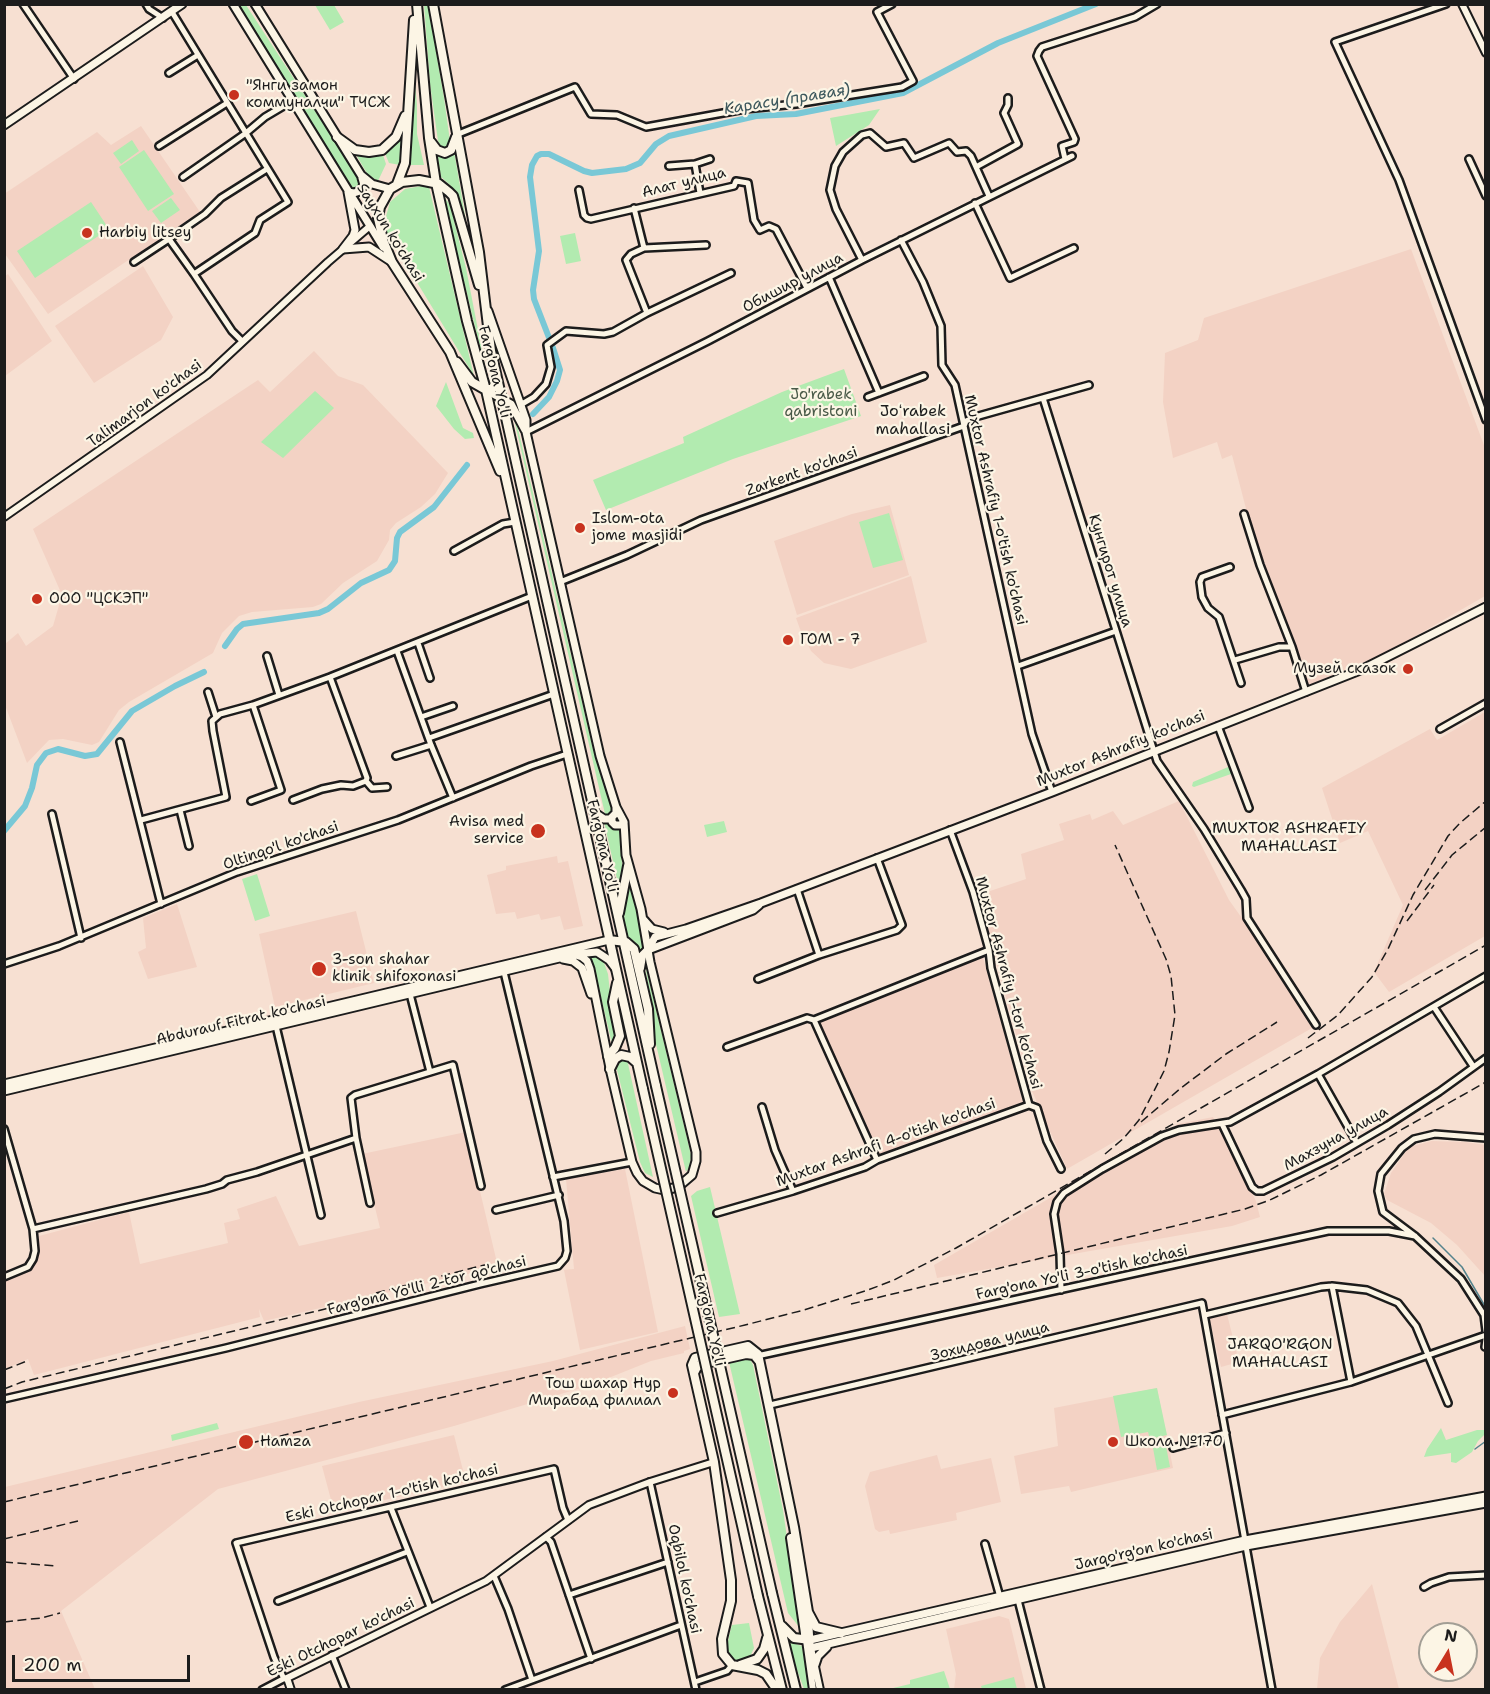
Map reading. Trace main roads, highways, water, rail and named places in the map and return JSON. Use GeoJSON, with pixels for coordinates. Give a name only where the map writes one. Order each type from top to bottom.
{"type":"FeatureCollection","features":[{"type":"Feature","properties":{"kind":"main road"},"geometry":{"type":"LineString","coordinates":[[4,125],[182,4]]}},
{"type":"Feature","properties":{"kind":"main road","name":"Sayxun ko'chasi"},"geometry":{"type":"LineString","coordinates":[[233,4],[348,192],[450,352],[507,484]]}},
{"type":"Feature","properties":{"kind":"main road","name":"Sayxun ko'chasi"},"geometry":{"type":"LineString","coordinates":[[255,4],[361,175],[372,184],[393,186]]}},
{"type":"Feature","properties":{"kind":"main road"},"geometry":{"type":"LineString","coordinates":[[370,226],[405,166],[416,4]]}},
{"type":"Feature","properties":{"kind":"main road","name":"Farg'ona Yo'li"},"geometry":{"type":"LineString","coordinates":[[416,4],[429,138],[436,183],[467,321],[486,390],[780,1689]]}},
{"type":"Feature","properties":{"kind":"main road","name":"Farg'ona Yo'li"},"geometry":{"type":"LineString","coordinates":[[433,4],[479,252],[491,351],[656,1086],[796,1689]]}},
{"type":"Feature","properties":{"kind":"main road"},"geometry":{"type":"LineString","coordinates":[[337,137],[356,150],[372,152],[382,150],[396,137],[408,109]]}},
{"type":"Feature","properties":{"kind":"main road"},"geometry":{"type":"LineString","coordinates":[[429,138],[435,148],[445,153],[451,150],[456,135]]}},
{"type":"Feature","properties":{"kind":"main road"},"geometry":{"type":"LineString","coordinates":[[361,175],[363,188],[357,193],[348,192],[355,230],[343,249],[369,247],[393,262]]}},
{"type":"Feature","properties":{"kind":"main road"},"geometry":{"type":"LineString","coordinates":[[393,186],[419,180],[436,183],[453,196],[501,353],[522,404],[526,432],[600,756],[616,807],[624,822],[628,866],[643,918],[648,950],[696,1152],[692,1175],[686,1182],[674,1189],[655,1188],[643,1181],[632,1162],[590,969],[585,958],[576,954]]}},
{"type":"Feature","properties":{"kind":"main road"},"geometry":{"type":"LineString","coordinates":[[379,212],[380,230],[393,262]]}},
{"type":"Feature","properties":{"kind":"main road"},"geometry":{"type":"LineString","coordinates":[[450,352],[472,382],[502,397],[514,408],[526,432]]}},
{"type":"Feature","properties":{"kind":"main road"},"geometry":{"type":"LineString","coordinates":[[486,390],[494,388],[497,376]]}},
{"type":"Feature","properties":{"kind":"main road","name":"Muxtor Ashrafiy ko'chasi"},"geometry":{"type":"LineString","coordinates":[[648,950],[655,937],[687,929],[761,903],[1052,792],[1363,669],[1485,607]]}},
{"type":"Feature","properties":{"kind":"main road"},"geometry":{"type":"LineString","coordinates":[[616,807],[612,822],[615,825],[624,822]]}},
{"type":"Feature","properties":{"kind":"main road"},"geometry":{"type":"LineString","coordinates":[[594,813],[604,819],[612,818]]}},
{"type":"Feature","properties":{"kind":"main road"},"geometry":{"type":"LineString","coordinates":[[618,918],[628,866]]}},
{"type":"Feature","properties":{"kind":"main road","name":"Muxtor Ashrafiy ko'chasi"},"geometry":{"type":"LineString","coordinates":[[648,950],[753,910],[761,903]]}},
{"type":"Feature","properties":{"kind":"main road"},"geometry":{"type":"LineString","coordinates":[[643,918],[654,930],[669,932]]}},
{"type":"Feature","properties":{"kind":"main road"},"geometry":{"type":"LineString","coordinates":[[609,940],[623,941],[633,947],[648,1009],[651,1063]]}},
{"type":"Feature","properties":{"kind":"main road","name":"Abdurauf Fitrat ko'chasi"},"geometry":{"type":"LineString","coordinates":[[4,1091],[137,1056],[562,955],[609,940]]}},
{"type":"Feature","properties":{"kind":"main road"},"geometry":{"type":"LineString","coordinates":[[640,973],[642,956],[648,950]]}},
{"type":"Feature","properties":{"kind":"main road"},"geometry":{"type":"LineString","coordinates":[[562,955],[591,952],[602,954],[609,960],[617,975],[613,1002],[620,1036],[617,1045],[608,1056]]}},
{"type":"Feature","properties":{"kind":"main road"},"geometry":{"type":"LineString","coordinates":[[562,955],[576,963],[584,972],[606,1046]]}},
{"type":"Feature","properties":{"kind":"main road"},"geometry":{"type":"LineString","coordinates":[[610,1069],[615,1059],[621,1055],[637,1063]]}},
{"type":"Feature","properties":{"kind":"main road","name":"Abdurauf Fitrat ko'chasi"},"geometry":{"type":"LineString","coordinates":[[4,1084],[137,1056]]}},
{"type":"Feature","properties":{"kind":"main road"},"geometry":{"type":"LineString","coordinates":[[780,1689],[764,1673],[732,1665],[724,1658],[722,1650],[722,1639],[730,1611],[732,1590],[714,1462],[694,1373],[696,1368],[702,1364],[746,1354],[758,1359],[770,1405],[794,1527],[808,1612],[809,1643]]}},
{"type":"Feature","properties":{"kind":"main road","name":"Jarqo'rg'on ko'chasi"},"geometry":{"type":"LineString","coordinates":[[809,1643],[828,1645],[1246,1543],[1485,1496]]}},
{"type":"Feature","properties":{"kind":"main road","name":"Jarqo'rg'on ko'chasi"},"geometry":{"type":"LineString","coordinates":[[1246,1543],[1485,1503]]}},
{"type":"Feature","properties":{"kind":"main road"},"geometry":{"type":"LineString","coordinates":[[791,1520],[790,1529],[809,1643]]}},
{"type":"Feature","properties":{"kind":"main road","name":"Jarqo'rg'on ko'chasi"},"geometry":{"type":"LineString","coordinates":[[809,1643],[1000,1598],[1018,1597]]}},
{"type":"Feature","properties":{"kind":"main road"},"geometry":{"type":"LineString","coordinates":[[808,1612],[816,1627],[841,1634]]}},
{"type":"Feature","properties":{"kind":"main road"},"geometry":{"type":"LineString","coordinates":[[779,1623],[789,1635],[809,1643]]}},
{"type":"Feature","properties":{"kind":"main road"},"geometry":{"type":"LineString","coordinates":[[732,1665],[747,1664],[757,1659],[766,1644],[766,1630]]}},
{"type":"Feature","properties":{"kind":"main road"},"geometry":{"type":"LineString","coordinates":[[815,1665],[818,1656],[828,1645]]}},
{"type":"Feature","properties":{"kind":"waterway","name":"Карасу (правая)"},"geometry":{"type":"LineString","coordinates":[[533,414],[549,397],[560,370],[534,299],[533,290],[539,251],[530,177],[532,165],[537,156],[549,154],[592,173],[626,169],[640,163],[656,144],[669,136],[756,116],[796,114],[903,93],[998,43],[1096,4]]}},
{"type":"Feature","properties":{"kind":"waterway","name":"Карасу (правая)"},"geometry":{"type":"LineString","coordinates":[[225,646],[243,624],[319,613],[328,609],[361,583],[389,570],[395,561],[397,538],[400,532],[434,507],[467,465]]}},
{"type":"Feature","properties":{"kind":"waterway","name":"Карасу (правая)"},"geometry":{"type":"LineString","coordinates":[[4,831],[25,806],[37,765],[46,753],[58,749],[85,756],[97,754],[132,711],[204,672]]}},
{"type":"Feature","properties":{"kind":"waterway"},"geometry":{"type":"LineString","coordinates":[[1433,1238],[1462,1267],[1486,1308]]}},
{"type":"Feature","properties":{"kind":"waterway"},"geometry":{"type":"LineString","coordinates":[[1475,1449],[1486,1441]]}},
{"type":"Feature","properties":{"kind":"railway"},"geometry":{"type":"LineString","coordinates":[[1308,1038],[1338,1015],[1372,977],[1413,895],[1448,836],[1486,801]]}},
{"type":"Feature","properties":{"kind":"railway"},"geometry":{"type":"LineString","coordinates":[[1425,890],[1452,855],[1486,827]]}},
{"type":"Feature","properties":{"kind":"railway"},"geometry":{"type":"LineString","coordinates":[[1105,1154],[1124,1138],[1139,1120],[1154,1091],[1164,1071],[1175,1015],[1171,976],[1166,959],[1115,845]]}},
{"type":"Feature","properties":{"kind":"railway"},"geometry":{"type":"LineString","coordinates":[[1407,921],[1434,885]]}},
{"type":"Feature","properties":{"kind":"railway"},"geometry":{"type":"LineString","coordinates":[[4,1502],[745,1325],[868,1290],[894,1280],[956,1248],[1486,945]]}},
{"type":"Feature","properties":{"kind":"railway"},"geometry":{"type":"LineString","coordinates":[[1141,1122],[1226,1054],[1277,1022]]}},
{"type":"Feature","properties":{"kind":"railway"},"geometry":{"type":"LineString","coordinates":[[851,1304],[1245,1209],[1270,1200],[1321,1175],[1486,1082]]}},
{"type":"Feature","properties":{"kind":"railway"},"geometry":{"type":"LineString","coordinates":[[376,1293],[492,1263]]}},
{"type":"Feature","properties":{"kind":"railway"},"geometry":{"type":"LineString","coordinates":[[4,1389],[22,1382],[350,1303],[384,1291]]}},
{"type":"Feature","properties":{"kind":"railway"},"geometry":{"type":"LineString","coordinates":[[4,1370],[27,1361]]}},
{"type":"Feature","properties":{"kind":"railway"},"geometry":{"type":"LineString","coordinates":[[4,1539],[78,1521]]}},
{"type":"Feature","properties":{"kind":"railway"},"geometry":{"type":"LineString","coordinates":[[4,1562],[57,1566]]}},
{"type":"Feature","properties":{"kind":"railway"},"geometry":{"type":"LineString","coordinates":[[4,1622],[41,1618],[60,1613]]}},
{"type":"Feature","properties":{"kind":"place","name":"\"Янги замон коммуналчи\" ТЧСЖ"},"geometry":{"type":"Point","coordinates":[234,95]}},
{"type":"Feature","properties":{"kind":"place","name":"Harbiy litsey"},"geometry":{"type":"Point","coordinates":[87,233]}},
{"type":"Feature","properties":{"kind":"place","name":"Islom-ota jome masjidi"},"geometry":{"type":"Point","coordinates":[580,528]}},
{"type":"Feature","properties":{"kind":"place","name":"ООО \"ЦСКЭП\""},"geometry":{"type":"Point","coordinates":[37,599]}},
{"type":"Feature","properties":{"kind":"place","name":"ГОМ - 7"},"geometry":{"type":"Point","coordinates":[788,640]}},
{"type":"Feature","properties":{"kind":"place","name":"Музей сказок"},"geometry":{"type":"Point","coordinates":[1408,669]}},
{"type":"Feature","properties":{"kind":"place","name":"Avisa med service"},"geometry":{"type":"Point","coordinates":[538,831]}},
{"type":"Feature","properties":{"kind":"place","name":"3-son shahar klinik shifoxonasi"},"geometry":{"type":"Point","coordinates":[319,969]}},
{"type":"Feature","properties":{"kind":"place","name":"Тош шахар Нур Мирабад филиал"},"geometry":{"type":"Point","coordinates":[673,1393]}},
{"type":"Feature","properties":{"kind":"place","name":"Hamza"},"geometry":{"type":"Point","coordinates":[246,1442]}},
{"type":"Feature","properties":{"kind":"place","name":"Школа №170"},"geometry":{"type":"Point","coordinates":[1113,1442]}},
{"type":"Feature","properties":{"kind":"district","name":"Joʻrabek mahallasi"},"geometry":{"type":"Point","coordinates":[913,421]}},
{"type":"Feature","properties":{"kind":"district","name":"MUXTOR ASHRAFIY MAHALLASI"},"geometry":{"type":"Point","coordinates":[1289,838]}},
{"type":"Feature","properties":{"kind":"district","name":"JARQO'RGON MAHALLASI"},"geometry":{"type":"Point","coordinates":[1280,1354]}},
{"type":"Feature","properties":{"kind":"park label","name":"Jo'rabek qabristoni"},"geometry":{"type":"Point","coordinates":[821,404]}}]}
